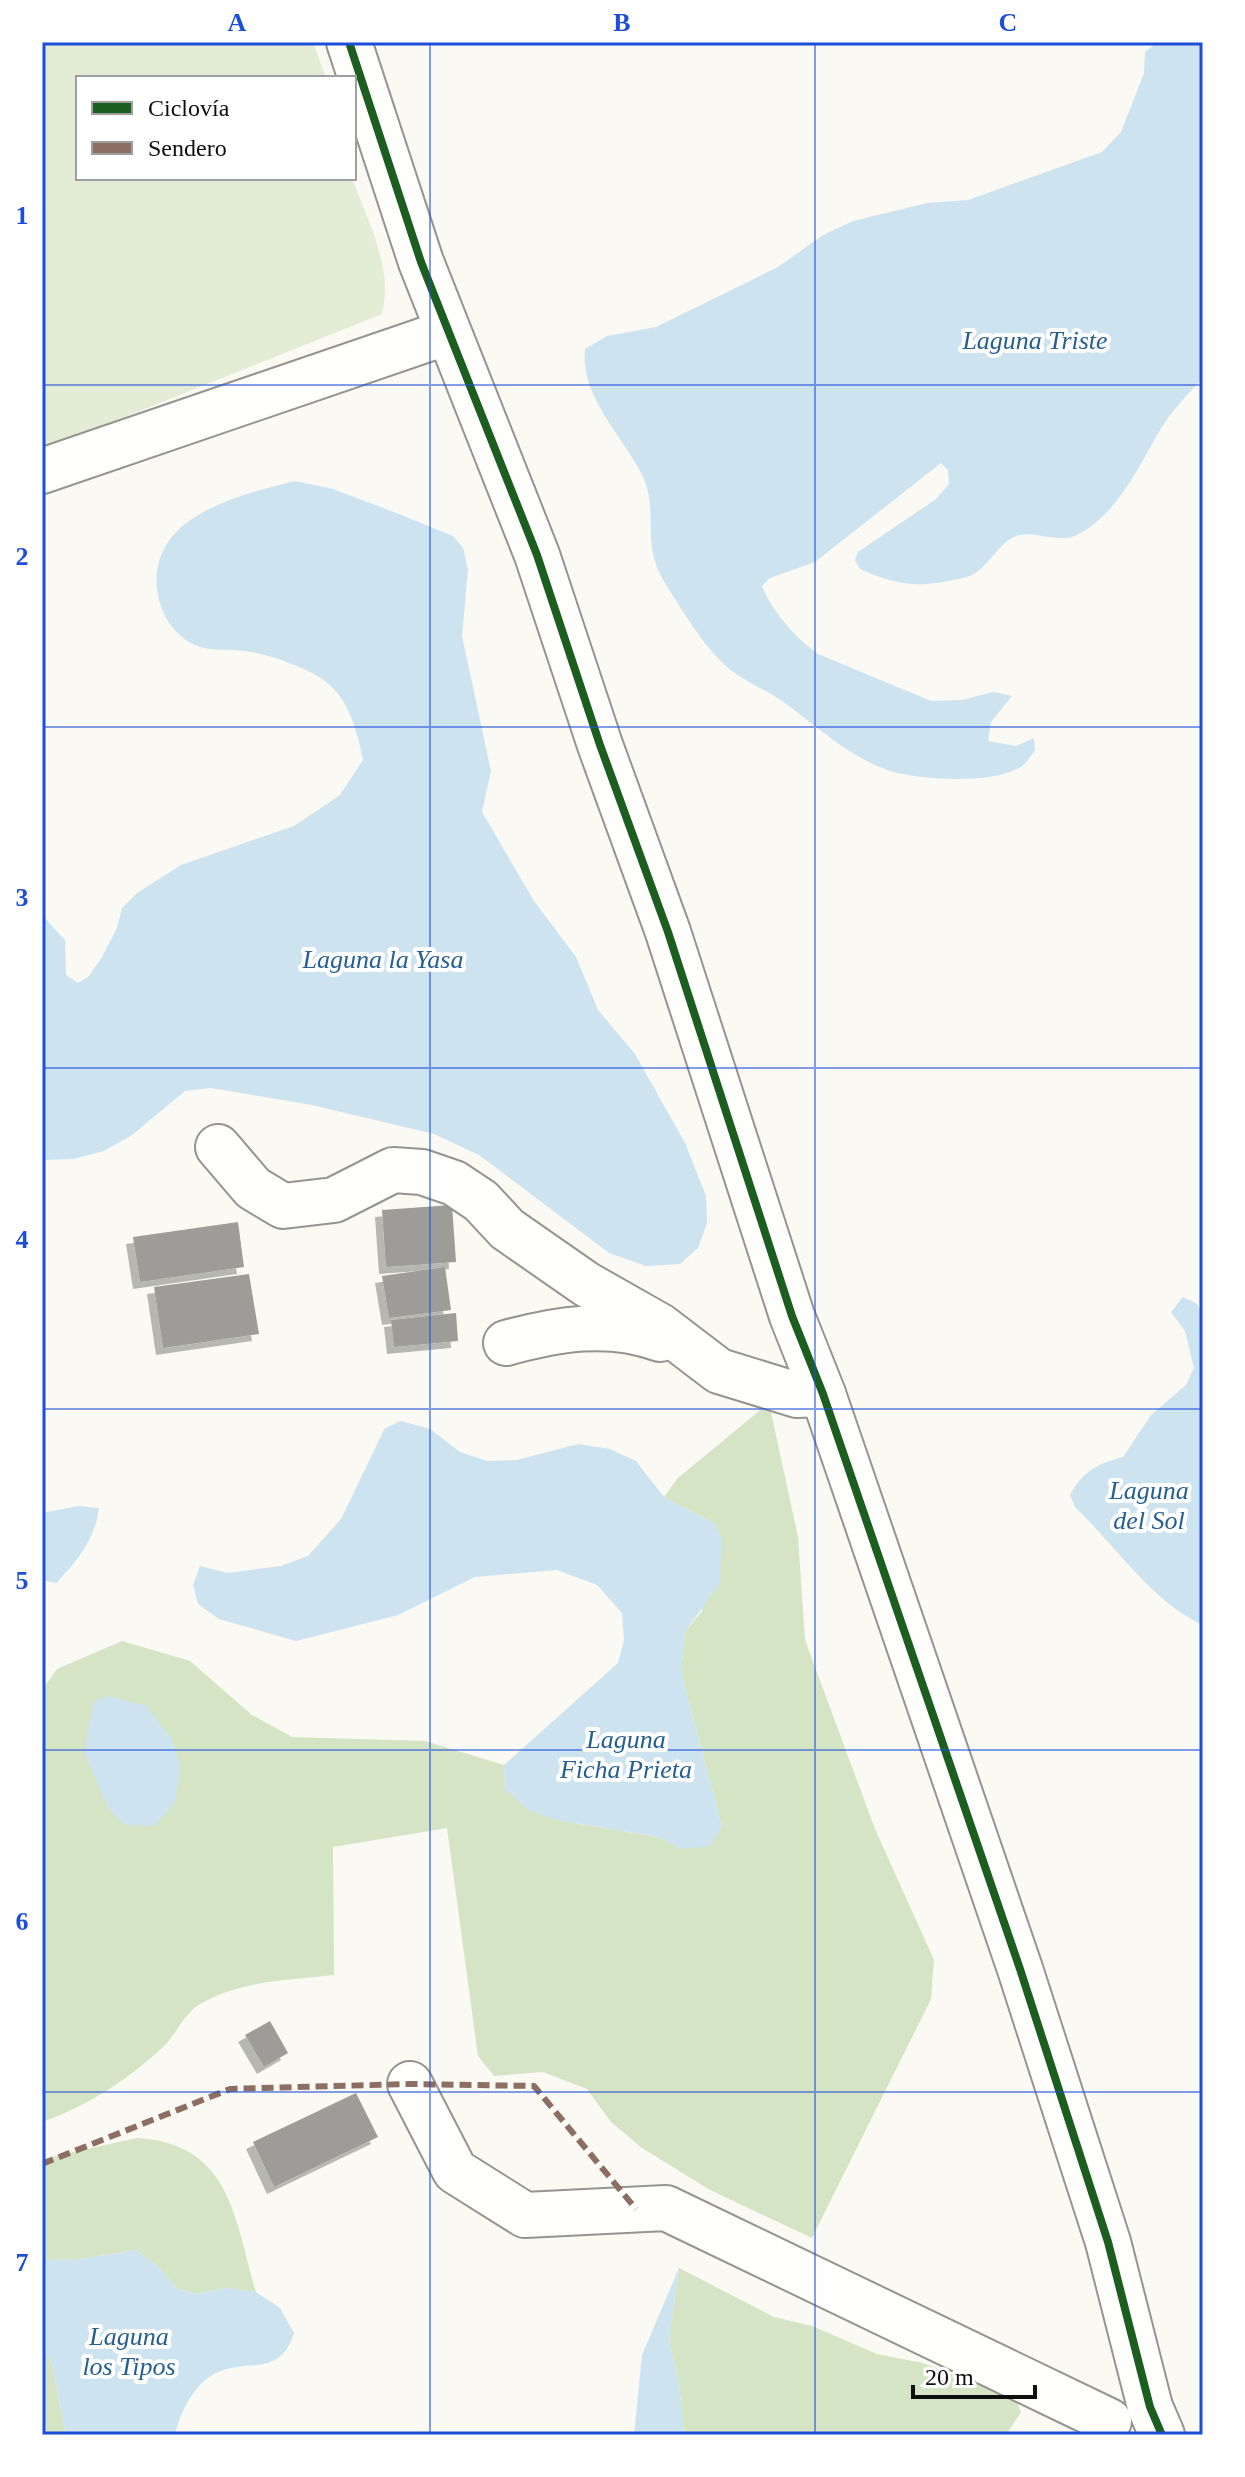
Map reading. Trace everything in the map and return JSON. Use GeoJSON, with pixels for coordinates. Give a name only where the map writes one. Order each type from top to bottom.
{"type":"FeatureCollection","features":[{"type":"Feature","properties":{"kind":"street"},"geometry":{"type":"LineString","coordinates":[[349,42],[448,332],[537,555],[600,745],[668,932],[792,1316],[823,1394],[1069,2121],[1108,2242],[1156,2421],[1093,2428],[666,2208],[525,2215],[455,2171],[410,2084]]}},
{"type":"Feature","properties":{"kind":"street"},"geometry":{"type":"LineString","coordinates":[[42,471],[448,332]]}},
{"type":"Feature","properties":{"kind":"street"},"geometry":{"type":"LineString","coordinates":[[218,1147],[253,1188],[283,1206],[334,1200],[393,1170],[422,1172],[454,1183],[481,1201],[507,1229],[586,1284],[660,1326],[719,1371],[797,1395],[823,1394]]}},
{"type":"Feature","properties":{"kind":"street"},"geometry":{"type":"LineString","coordinates":[[506,1343],[558,1329],[601,1328],[638,1331],[692,1350]]}},
{"type":"Feature","properties":{"kind":"green space"},"geometry":{"type":"Polygon","coordinates":[[[42,42],[313,42],[325,76],[76,76],[76,180],[353,180],[382,262],[385,297],[382,314],[42,450],[42,42]]]}},
{"type":"Feature","properties":{"kind":"green space"},"geometry":{"type":"Polygon","coordinates":[[[769,1403],[798,1537],[805,1640],[875,1829],[934,1960],[931,1999],[812,2238],[710,2190],[642,2148],[611,2122],[587,2089],[543,2072],[494,2076],[478,2056],[447,1828],[333,1847],[334,1975],[263,1983],[212,1998],[193,2009],[166,2044],[123,2080],[76,2108],[42,2122],[42,1690],[57,1669],[122,1641],[190,1661],[252,1715],[292,1737],[425,1741],[504,1765],[505,1789],[556,1820],[658,1837],[681,1849],[722,1826],[681,1672],[685,1632],[702,1611],[715,1524],[664,1497],[678,1478],[769,1403]]]}},
{"type":"Feature","properties":{"kind":"green space"},"geometry":{"type":"Polygon","coordinates":[[[137,2138],[168,2143],[192,2154],[210,2170],[224,2189],[233,2212],[256,2292],[226,2288],[197,2294],[178,2289],[156,2265],[136,2250],[82,2259],[42,2260],[42,2159],[137,2138]]]}},
{"type":"Feature","properties":{"kind":"green space"},"geometry":{"type":"Polygon","coordinates":[[[679,2268],[774,2317],[812,2326],[877,2354],[923,2363],[1015,2398],[1021,2412],[1006,2435],[684,2435],[679,2382],[669,2341],[679,2268]]]}},
{"type":"Feature","properties":{"kind":"green space"},"geometry":{"type":"Polygon","coordinates":[[[42,2346],[52,2364],[66,2435],[42,2435],[42,2346]]]}},
{"type":"Feature","properties":{"kind":"water","name":"Laguna Triste"},"geometry":{"type":"Polygon","coordinates":[[[1158,42],[1194,42],[1203,47],[1203,378],[1164,423],[1126,488],[1104,515],[1077,535],[1061,538],[1019,535],[1007,541],[982,568],[967,577],[913,584],[882,578],[860,569],[855,560],[858,552],[936,499],[949,484],[948,470],[941,463],[815,562],[770,578],[762,586],[786,624],[818,654],[931,701],[962,700],[993,692],[1012,696],[991,722],[988,741],[1016,746],[1034,738],[1035,750],[1023,765],[1007,773],[957,779],[894,772],[849,751],[782,701],[733,671],[709,648],[657,568],[651,540],[647,487],[633,458],[595,398],[585,366],[585,349],[607,336],[656,327],[778,267],[823,235],[853,221],[927,203],[968,200],[1102,152],[1121,132],[1144,73],[1145,52],[1158,42]]]}},
{"type":"Feature","properties":{"kind":"water","name":"Laguna la Yasa"},"geometry":{"type":"Polygon","coordinates":[[[295,481],[333,489],[399,514],[453,536],[463,548],[468,569],[462,636],[491,771],[482,812],[534,901],[576,957],[598,1010],[635,1054],[685,1143],[706,1196],[707,1223],[698,1248],[680,1264],[646,1266],[609,1253],[479,1155],[434,1134],[312,1105],[211,1088],[185,1091],[132,1135],[104,1151],[73,1159],[42,1160],[42,915],[65,940],[66,975],[78,983],[89,976],[102,957],[117,928],[122,908],[137,893],[181,865],[294,826],[340,795],[363,760],[350,714],[329,684],[304,669],[268,656],[205,648],[191,643],[174,629],[165,616],[158,595],[158,568],[165,546],[180,528],[223,503],[295,481]]]}},
{"type":"Feature","properties":{"kind":"water","name":"Laguna del Sol"},"geometry":{"type":"Polygon","coordinates":[[[1183,1297],[1196,1303],[1203,1314],[1203,1625],[1184,1615],[1151,1588],[1075,1507],[1070,1495],[1080,1480],[1092,1470],[1123,1457],[1151,1415],[1186,1385],[1194,1368],[1185,1331],[1171,1312],[1183,1297]]]}},
{"type":"Feature","properties":{"kind":"water","name":"Laguna Ficha Prieta"},"geometry":{"type":"Polygon","coordinates":[[[401,1421],[430,1429],[460,1452],[487,1461],[517,1460],[578,1444],[610,1449],[636,1461],[664,1497],[715,1524],[722,1539],[720,1583],[685,1632],[681,1672],[722,1826],[710,1846],[681,1849],[658,1837],[556,1820],[528,1810],[505,1789],[504,1765],[618,1663],[624,1640],[622,1613],[597,1585],[557,1570],[475,1577],[398,1615],[296,1641],[219,1619],[198,1604],[193,1585],[200,1566],[228,1573],[281,1566],[308,1556],[341,1519],[385,1428],[401,1421]]]}},
{"type":"Feature","properties":{"kind":"water"},"geometry":{"type":"Polygon","coordinates":[[[78,1506],[99,1508],[94,1530],[78,1558],[56,1583],[42,1580],[42,1513],[78,1506]]]}},
{"type":"Feature","properties":{"kind":"water"},"geometry":{"type":"Polygon","coordinates":[[[109,1696],[146,1706],[171,1738],[181,1766],[175,1802],[155,1826],[125,1825],[108,1808],[84,1753],[94,1701],[109,1696]]]}},
{"type":"Feature","properties":{"kind":"water","name":"Laguna los Tipos"},"geometry":{"type":"Polygon","coordinates":[[[136,2250],[156,2265],[178,2289],[197,2294],[226,2288],[256,2292],[280,2308],[294,2333],[288,2347],[272,2362],[228,2369],[208,2377],[189,2400],[175,2435],[66,2435],[52,2364],[42,2346],[42,2260],[82,2259],[136,2250]]]}},
{"type":"Feature","properties":{"kind":"water"},"geometry":{"type":"Polygon","coordinates":[[[679,2268],[669,2341],[679,2382],[684,2435],[634,2435],[642,2355],[679,2268]]]}},
{"type":"Feature","properties":{"kind":"building"},"geometry":{"type":"Polygon","coordinates":[[[452,1205],[456,1262],[386,1267],[382,1210],[452,1205]]]}},
{"type":"Feature","properties":{"kind":"building"},"geometry":{"type":"Polygon","coordinates":[[[238,1222],[244,1267],[140,1282],[133,1237],[238,1222]]]}},
{"type":"Feature","properties":{"kind":"building"},"geometry":{"type":"Polygon","coordinates":[[[445,1267],[451,1310],[389,1318],[382,1276],[445,1267]]]}},
{"type":"Feature","properties":{"kind":"building"},"geometry":{"type":"Polygon","coordinates":[[[249,1274],[259,1334],[163,1348],[154,1287],[249,1274]]]}},
{"type":"Feature","properties":{"kind":"building"},"geometry":{"type":"Polygon","coordinates":[[[456,1313],[458,1341],[394,1347],[391,1320],[456,1313]]]}},
{"type":"Feature","properties":{"kind":"building"},"geometry":{"type":"Polygon","coordinates":[[[270,2021],[288,2053],[264,2067],[245,2035],[270,2021]]]}},
{"type":"Feature","properties":{"kind":"building"},"geometry":{"type":"Polygon","coordinates":[[[356,2093],[378,2137],[274,2187],[253,2142],[356,2093]]]}},
{"type":"Feature","properties":{"kind":"marked path"},"geometry":{"type":"LineString","coordinates":[[42,2164],[230,2089],[410,2084],[534,2086],[636,2209]]}},
{"type":"Feature","properties":{"kind":"cycle path"},"geometry":{"type":"LineString","coordinates":[[349,42],[421,262],[537,555],[600,745],[668,932],[792,1316],[823,1394],[1020,1969],[1108,2242],[1150,2407],[1162,2435]]}}]}
